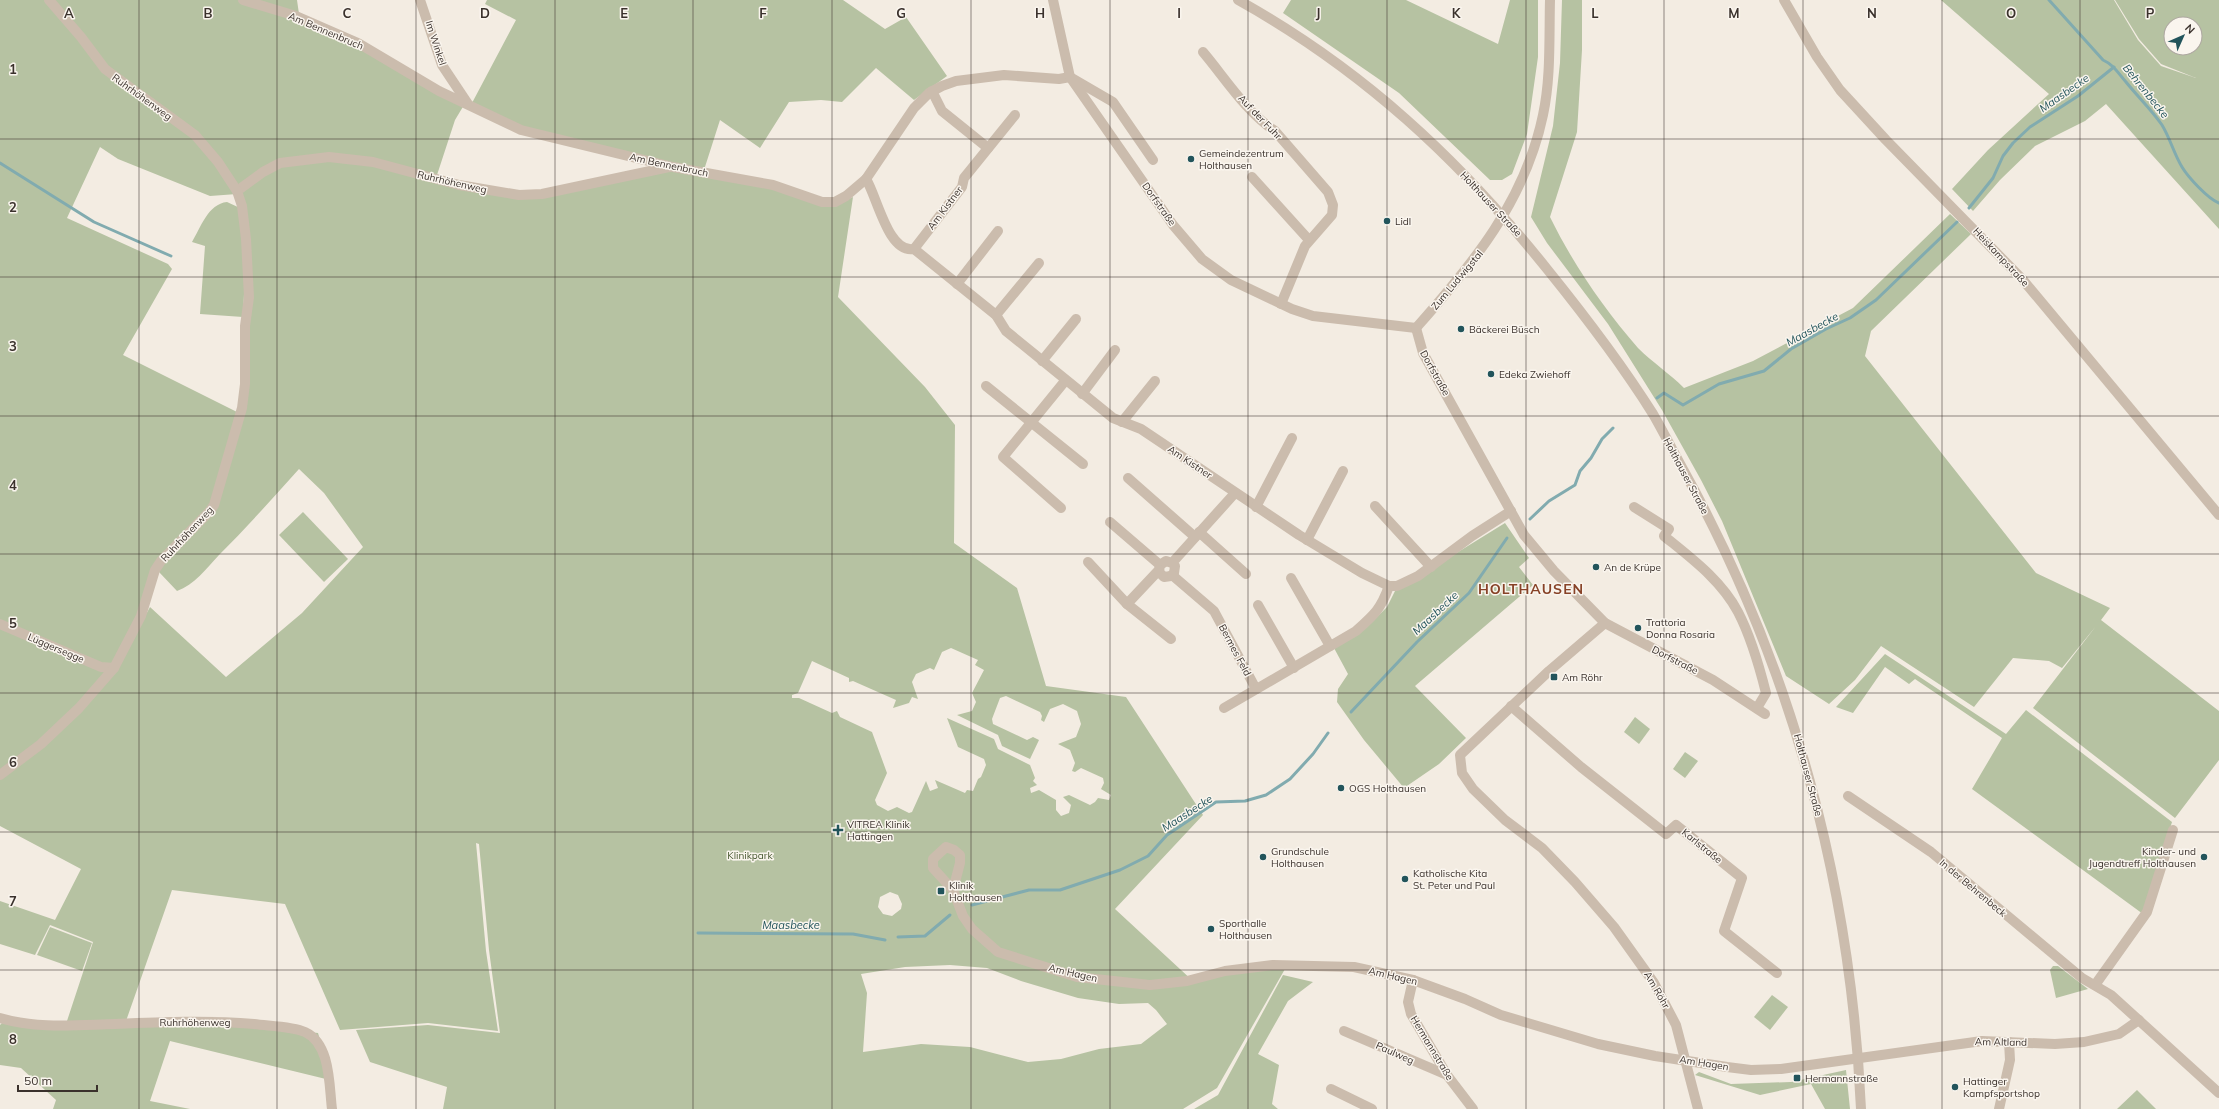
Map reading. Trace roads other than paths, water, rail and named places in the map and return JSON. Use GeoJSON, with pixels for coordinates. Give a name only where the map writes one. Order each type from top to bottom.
{"type":"FeatureCollection","features":[{"type":"Feature","properties":{"kind":"street","name":"Ruhrhöhenweg"},"geometry":{"type":"LineString","coordinates":[[0,775],[41,744],[63,724],[114,668],[141,616],[155,570],[161,561],[210,512],[214,505],[242,408],[245,384],[245,326],[249,297],[246,239],[242,206],[238,191],[218,162],[195,136],[105,69],[81,37],[49,0]]}},
{"type":"Feature","properties":{"kind":"street","name":"Am Bennenbruch"},"geometry":{"type":"LineString","coordinates":[[243,0],[296,16],[358,43],[439,91],[521,130],[673,167],[773,185],[822,202],[835,202],[846,196],[866,179],[914,108],[932,91],[956,81],[992,76],[1016,75],[1059,79],[1070,77]]}},
{"type":"Feature","properties":{"kind":"street","name":"Im Winkel"},"geometry":{"type":"LineString","coordinates":[[420,0],[442,65],[468,104]]}},
{"type":"Feature","properties":{"kind":"street","name":"Dorfstraße"},"geometry":{"type":"LineString","coordinates":[[1053,0],[1070,77],[1189,246],[1214,270],[1231,280],[1281,304],[1313,316],[1416,328],[1423,354],[1524,536],[1554,571],[1605,623],[1707,677],[1766,714]]}},
{"type":"Feature","properties":{"kind":"street","name":"Holthauser Straße"},"geometry":{"type":"LineString","coordinates":[[1238,0],[1308,41],[1363,82],[1413,125],[1503,214],[1588,319],[1654,416],[1703,505],[1748,600],[1795,728],[1830,857],[1848,962],[1859,1059],[1861,1109]]}},
{"type":"Feature","properties":{"kind":"street","name":"Zum Ludwigstal"},"geometry":{"type":"LineString","coordinates":[[1416,328],[1480,252],[1520,186],[1535,148],[1547,92],[1550,0]]}},
{"type":"Feature","properties":{"kind":"street","name":"Heiskampstraße"},"geometry":{"type":"LineString","coordinates":[[1784,0],[1817,57],[1840,90],[1886,140],[2023,280],[2219,514]]}},
{"type":"Feature","properties":{"kind":"street","name":"Auf der Fuhr"},"geometry":{"type":"LineString","coordinates":[[1203,52],[1252,111],[1265,125],[1274,131],[1328,192],[1333,205],[1332,215],[1309,240],[1300,255],[1281,304]]}},
{"type":"Feature","properties":{"kind":"street"},"geometry":{"type":"LineString","coordinates":[[1070,77],[1113,102],[1153,160]]}},
{"type":"Feature","properties":{"kind":"street"},"geometry":{"type":"LineString","coordinates":[[932,91],[942,111],[988,148]]}},
{"type":"Feature","properties":{"kind":"street","name":"Am Kistner"},"geometry":{"type":"LineString","coordinates":[[914,249],[962,187],[964,178],[1015,115]]}},
{"type":"Feature","properties":{"kind":"street","name":"Ruhrhöhenweg"},"geometry":{"type":"LineString","coordinates":[[238,191],[263,172],[280,163],[329,157],[373,162],[459,185],[518,195],[542,194],[673,167]]}},
{"type":"Feature","properties":{"kind":"street"},"geometry":{"type":"LineString","coordinates":[[1252,177],[1309,240]]}},
{"type":"Feature","properties":{"kind":"street","name":"Am Kistner"},"geometry":{"type":"LineString","coordinates":[[866,179],[882,216],[896,242],[903,249],[914,249],[996,315],[1006,331],[1065,381],[1113,418],[1141,429],[1307,540],[1362,573],[1389,586]]}},
{"type":"Feature","properties":{"kind":"street"},"geometry":{"type":"LineString","coordinates":[[957,284],[998,231]]}},
{"type":"Feature","properties":{"kind":"street"},"geometry":{"type":"LineString","coordinates":[[996,315],[1039,263]]}},
{"type":"Feature","properties":{"kind":"street"},"geometry":{"type":"LineString","coordinates":[[1042,361],[1076,319]]}},
{"type":"Feature","properties":{"kind":"street"},"geometry":{"type":"LineString","coordinates":[[1082,394],[1115,350]]}},
{"type":"Feature","properties":{"kind":"street"},"geometry":{"type":"LineString","coordinates":[[1061,508],[1002,457],[1065,381]]}},
{"type":"Feature","properties":{"kind":"street"},"geometry":{"type":"LineString","coordinates":[[1122,422],[1155,381]]}},
{"type":"Feature","properties":{"kind":"street"},"geometry":{"type":"LineString","coordinates":[[986,386],[1083,464]]}},
{"type":"Feature","properties":{"kind":"street"},"geometry":{"type":"LineString","coordinates":[[1256,507],[1292,438]]}},
{"type":"Feature","properties":{"kind":"street"},"geometry":{"type":"LineString","coordinates":[[1307,540],[1343,471]]}},
{"type":"Feature","properties":{"kind":"street"},"geometry":{"type":"LineString","coordinates":[[1128,478],[1246,574]]}},
{"type":"Feature","properties":{"kind":"street"},"geometry":{"type":"LineString","coordinates":[[1172,563],[1235,493]]}},
{"type":"Feature","properties":{"kind":"street"},"geometry":{"type":"LineString","coordinates":[[1375,506],[1431,567]]}},
{"type":"Feature","properties":{"kind":"street"},"geometry":{"type":"LineString","coordinates":[[1634,508],[1669,529],[1664,536],[1705,570],[1738,611],[1755,652],[1766,693],[1757,708]]}},
{"type":"Feature","properties":{"kind":"street"},"geometry":{"type":"LineString","coordinates":[[1224,708],[1356,631],[1372,618],[1383,604],[1389,586],[1397,586],[1418,576],[1472,536],[1511,512]]}},
{"type":"Feature","properties":{"kind":"street"},"geometry":{"type":"LineString","coordinates":[[1110,522],[1159,567],[1164,577],[1172,575],[1175,569],[1172,563],[1166,561],[1159,567],[1127,604]]}},
{"type":"Feature","properties":{"kind":"street"},"geometry":{"type":"LineString","coordinates":[[1088,562],[1127,604],[1171,639]]}},
{"type":"Feature","properties":{"kind":"street","name":"Bermes Feld"},"geometry":{"type":"LineString","coordinates":[[1172,575],[1214,611],[1256,689]]}},
{"type":"Feature","properties":{"kind":"street"},"geometry":{"type":"LineString","coordinates":[[1291,578],[1330,646]]}},
{"type":"Feature","properties":{"kind":"street"},"geometry":{"type":"LineString","coordinates":[[1258,605],[1294,668]]}},
{"type":"Feature","properties":{"kind":"street","name":"Am Röhr"},"geometry":{"type":"LineString","coordinates":[[1605,623],[1511,706],[1460,756],[1462,773],[1472,789],[1505,820],[1542,848],[1614,927],[1654,983],[1676,1025],[1684,1060]]}},
{"type":"Feature","properties":{"kind":"street","name":"Lüggersegge"},"geometry":{"type":"LineString","coordinates":[[0,624],[101,667],[114,668]]}},
{"type":"Feature","properties":{"kind":"street","name":"Karlstraße"},"geometry":{"type":"LineString","coordinates":[[1511,706],[1581,767],[1666,834],[1676,825],[1742,878],[1724,931],[1777,973]]}},
{"type":"Feature","properties":{"kind":"street","name":"In der Behrenbeck"},"geometry":{"type":"LineString","coordinates":[[1848,796],[1931,852],[2082,978],[2110,995],[2140,1020],[2219,1093]]}},
{"type":"Feature","properties":{"kind":"street"},"geometry":{"type":"LineString","coordinates":[[2095,985],[2147,912],[2173,830]]}},
{"type":"Feature","properties":{"kind":"street","name":"Am Hagen"},"geometry":{"type":"LineString","coordinates":[[953,890],[963,916],[972,929],[998,952],[1077,977],[1150,985],[1187,981],[1224,971],[1273,965],[1354,967],[1413,980],[1465,999],[1501,1015],[1598,1044],[1655,1056],[1750,1070],[1781,1069],[1859,1059]]}},
{"type":"Feature","properties":{"kind":"street","name":"Hermannstraße"},"geometry":{"type":"LineString","coordinates":[[1413,980],[1409,998],[1411,1014],[1447,1075],[1473,1109]]}},
{"type":"Feature","properties":{"kind":"street","name":"Ruhrhöhenweg"},"geometry":{"type":"LineString","coordinates":[[1,1020],[61,1026],[216,1020],[278,1027],[306,1032],[317,1044],[326,1060],[332,1109]]}},
{"type":"Feature","properties":{"kind":"street","name":"Am Altland"},"geometry":{"type":"LineString","coordinates":[[1859,1059],[1982,1041],[2055,1044],[2084,1042],[2119,1034],[2140,1020]]}},
{"type":"Feature","properties":{"kind":"street","name":"Paulweg"},"geometry":{"type":"LineString","coordinates":[[1344,1031],[1447,1075]]}},
{"type":"Feature","properties":{"kind":"street"},"geometry":{"type":"LineString","coordinates":[[1999,1109],[2010,1060],[2009,1042]]}},
{"type":"Feature","properties":{"kind":"street"},"geometry":{"type":"LineString","coordinates":[[1684,1060],[1698,1109]]}},
{"type":"Feature","properties":{"kind":"street"},"geometry":{"type":"LineString","coordinates":[[1331,1089],[1372,1109]]}},
{"type":"Feature","properties":{"kind":"waterway","name":"Behrenbecke"},"geometry":{"type":"LineString","coordinates":[[2049,0],[2103,60],[2110,64],[2131,87],[2162,125],[2182,167],[2193,182],[2214,201],[2219,203]]}},
{"type":"Feature","properties":{"kind":"waterway","name":"Maasbecke"},"geometry":{"type":"LineString","coordinates":[[1969,208],[1993,178],[2003,156],[2013,143],[2030,127],[2078,96],[2114,67]]}},
{"type":"Feature","properties":{"kind":"waterway"},"geometry":{"type":"LineString","coordinates":[[0,163],[94,222],[171,256]]}},
{"type":"Feature","properties":{"kind":"waterway","name":"Maasbecke"},"geometry":{"type":"LineString","coordinates":[[1657,398],[1664,393],[1683,405],[1719,384],[1764,371],[1791,349],[1826,329],[1850,318],[1876,300],[1957,222]]}},
{"type":"Feature","properties":{"kind":"waterway","name":"Maasbecke"},"geometry":{"type":"LineString","coordinates":[[1530,519],[1549,501],[1575,485],[1580,471],[1591,458],[1602,439],[1613,428]]}},
{"type":"Feature","properties":{"kind":"waterway","name":"Maasbecke"},"geometry":{"type":"LineString","coordinates":[[1351,712],[1417,642],[1469,593],[1507,538]]}},
{"type":"Feature","properties":{"kind":"waterway","name":"Maasbecke"},"geometry":{"type":"LineString","coordinates":[[972,905],[1029,890],[1060,890],[1120,870],[1148,856],[1167,835],[1216,802],[1245,801],[1266,795],[1290,779],[1313,754],[1328,733]]}},
{"type":"Feature","properties":{"kind":"waterway","name":"Maasbecke"},"geometry":{"type":"LineString","coordinates":[[898,937],[925,936],[950,915]]}},
{"type":"Feature","properties":{"kind":"waterway","name":"Maasbecke"},"geometry":{"type":"LineString","coordinates":[[698,933],[853,934],[885,940]]}},
{"type":"Feature","properties":{"kind":"place","name":"Gemeindezentrum Holthausen"},"geometry":{"type":"Point","coordinates":[1191,159]}},
{"type":"Feature","properties":{"kind":"place","name":"Lidl"},"geometry":{"type":"Point","coordinates":[1387,221]}},
{"type":"Feature","properties":{"kind":"place","name":"Bäckerei Büsch"},"geometry":{"type":"Point","coordinates":[1461,329]}},
{"type":"Feature","properties":{"kind":"place","name":"Edeka Zwiehoff"},"geometry":{"type":"Point","coordinates":[1491,374]}},
{"type":"Feature","properties":{"kind":"place","name":"An de Krüpe"},"geometry":{"type":"Point","coordinates":[1596,567]}},
{"type":"Feature","properties":{"kind":"place","name":"Trattoria Donna Rosaria"},"geometry":{"type":"Point","coordinates":[1638,628]}},
{"type":"Feature","properties":{"kind":"place","name":"Am Röhr"},"geometry":{"type":"Point","coordinates":[1554,677]}},
{"type":"Feature","properties":{"kind":"place","name":"OGS Holthausen"},"geometry":{"type":"Point","coordinates":[1341,788]}},
{"type":"Feature","properties":{"kind":"place","name":"VITREA Klinik Hattingen"},"geometry":{"type":"Point","coordinates":[838,830]}},
{"type":"Feature","properties":{"kind":"place","name":"Grundschule Holthausen"},"geometry":{"type":"Point","coordinates":[1263,857]}},
{"type":"Feature","properties":{"kind":"place","name":"Kinder- und Jugendtreff Holthausen"},"geometry":{"type":"Point","coordinates":[2204,857]}},
{"type":"Feature","properties":{"kind":"place","name":"Katholische Kita St. Peter und Paul"},"geometry":{"type":"Point","coordinates":[1405,879]}},
{"type":"Feature","properties":{"kind":"place","name":"Klinik Holthausen"},"geometry":{"type":"Point","coordinates":[941,891]}},
{"type":"Feature","properties":{"kind":"place","name":"Sporthalle Holthausen"},"geometry":{"type":"Point","coordinates":[1211,929]}},
{"type":"Feature","properties":{"kind":"place","name":"Hermannstraße"},"geometry":{"type":"Point","coordinates":[1797,1078]}},
{"type":"Feature","properties":{"kind":"place","name":"Hattinger Kampfsportshop"},"geometry":{"type":"Point","coordinates":[1955,1087]}},
{"type":"Feature","properties":{"kind":"district","name":"HOLTHAUSEN"},"geometry":{"type":"Point","coordinates":[1531,589]}},
{"type":"Feature","properties":{"kind":"park label","name":"Klinikpark"},"geometry":{"type":"Point","coordinates":[750,855]}}]}
